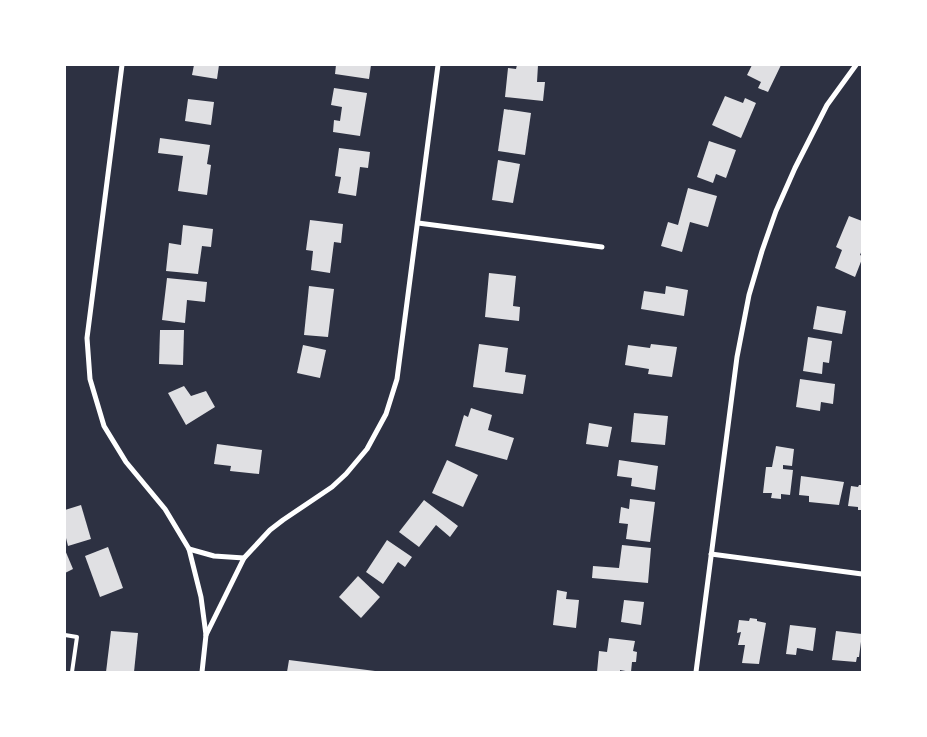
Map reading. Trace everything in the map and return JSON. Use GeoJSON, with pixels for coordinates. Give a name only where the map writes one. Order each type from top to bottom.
{"type":"FeatureCollection","features":[{"type":"Feature","properties":{"kind":"street"},"geometry":{"type":"LineString","coordinates":[[122,65],[87,338],[90,379],[104,426],[126,462],[165,509],[189,549],[201,597],[206,635],[202,672]]}},
{"type":"Feature","properties":{"kind":"street"},"geometry":{"type":"LineString","coordinates":[[206,635],[244,558],[270,530],[318,497],[346,474],[366,449],[386,414],[397,379],[438,65]]}},
{"type":"Feature","properties":{"kind":"street"},"geometry":{"type":"LineString","coordinates":[[696,672],[737,357],[749,296],[776,210],[795,168],[827,105],[856,65]]}},
{"type":"Feature","properties":{"kind":"street"},"geometry":{"type":"LineString","coordinates":[[418,223],[602,247]]}},
{"type":"Feature","properties":{"kind":"street"},"geometry":{"type":"LineString","coordinates":[[189,549],[214,556],[244,558]]}},
{"type":"Feature","properties":{"kind":"street"},"geometry":{"type":"LineString","coordinates":[[711,554],[862,574]]}},
{"type":"Feature","properties":{"kind":"lane"},"geometry":{"type":"LineString","coordinates":[[65,635],[77,637],[72,672]]}},
{"type":"Feature","properties":{"kind":"building"},"geometry":{"type":"Polygon","coordinates":[[[194,65],[219,65],[217,79],[192,75],[194,65]]]}},
{"type":"Feature","properties":{"kind":"building"},"geometry":{"type":"Polygon","coordinates":[[[336,65],[371,65],[369,79],[335,74],[336,65]]]}},
{"type":"Feature","properties":{"kind":"building"},"geometry":{"type":"Polygon","coordinates":[[[517,65],[538,65],[537,82],[545,82],[543,101],[505,97],[508,68],[516,69],[517,65]]]}},
{"type":"Feature","properties":{"kind":"building"},"geometry":{"type":"Polygon","coordinates":[[[752,65],[781,65],[768,92],[758,88],[761,82],[747,75],[752,65]]]}},
{"type":"Feature","properties":{"kind":"building"},"geometry":{"type":"Polygon","coordinates":[[[334,88],[367,93],[360,136],[333,132],[334,120],[340,121],[342,107],[331,105],[334,88]]]}},
{"type":"Feature","properties":{"kind":"building"},"geometry":{"type":"Polygon","coordinates":[[[725,96],[743,103],[745,98],[756,103],[741,138],[712,125],[725,96]]]}},
{"type":"Feature","properties":{"kind":"building"},"geometry":{"type":"Polygon","coordinates":[[[188,99],[214,102],[211,125],[185,121],[188,99]]]}},
{"type":"Feature","properties":{"kind":"building"},"geometry":{"type":"Polygon","coordinates":[[[504,109],[531,113],[525,155],[498,151],[504,109]]]}},
{"type":"Feature","properties":{"kind":"building"},"geometry":{"type":"Polygon","coordinates":[[[160,138],[210,145],[207,164],[211,165],[207,195],[178,191],[183,156],[158,153],[160,138]]]}},
{"type":"Feature","properties":{"kind":"building"},"geometry":{"type":"Polygon","coordinates":[[[709,141],[736,150],[726,178],[716,174],[713,183],[697,177],[709,141]]]}},
{"type":"Feature","properties":{"kind":"building"},"geometry":{"type":"Polygon","coordinates":[[[339,148],[370,152],[368,168],[360,167],[356,196],[338,193],[341,177],[335,176],[339,148]]]}},
{"type":"Feature","properties":{"kind":"building"},"geometry":{"type":"Polygon","coordinates":[[[498,160],[520,164],[513,203],[492,200],[498,160]]]}},
{"type":"Feature","properties":{"kind":"building"},"geometry":{"type":"Polygon","coordinates":[[[688,188],[717,196],[708,227],[690,222],[682,252],[661,246],[668,222],[678,225],[688,188]]]}},
{"type":"Feature","properties":{"kind":"building"},"geometry":{"type":"Polygon","coordinates":[[[849,216],[862,221],[862,250],[860,255],[862,259],[855,277],[835,268],[842,250],[836,247],[849,216]]]}},
{"type":"Feature","properties":{"kind":"building"},"geometry":{"type":"Polygon","coordinates":[[[310,220],[343,224],[341,243],[334,242],[330,273],[311,270],[313,251],[306,250],[310,220]]]}},
{"type":"Feature","properties":{"kind":"building"},"geometry":{"type":"Polygon","coordinates":[[[183,225],[213,229],[211,247],[202,246],[198,274],[166,271],[169,243],[181,245],[183,225]]]}},
{"type":"Feature","properties":{"kind":"building"},"geometry":{"type":"Polygon","coordinates":[[[489,273],[516,276],[513,306],[520,307],[519,321],[485,317],[489,273]]]}},
{"type":"Feature","properties":{"kind":"building"},"geometry":{"type":"Polygon","coordinates":[[[167,278],[207,282],[205,302],[187,300],[185,323],[162,320],[167,278]]]}},
{"type":"Feature","properties":{"kind":"building"},"geometry":{"type":"Polygon","coordinates":[[[309,286],[334,289],[328,337],[304,335],[309,286]]]}},
{"type":"Feature","properties":{"kind":"building"},"geometry":{"type":"Polygon","coordinates":[[[666,286],[688,290],[684,316],[641,309],[644,291],[665,294],[666,286]]]}},
{"type":"Feature","properties":{"kind":"building"},"geometry":{"type":"Polygon","coordinates":[[[817,306],[846,311],[842,334],[813,329],[817,306]]]}},
{"type":"Feature","properties":{"kind":"building"},"geometry":{"type":"Polygon","coordinates":[[[160,330],[184,330],[183,365],[159,364],[160,330]]]}},
{"type":"Feature","properties":{"kind":"building"},"geometry":{"type":"Polygon","coordinates":[[[808,337],[832,341],[829,363],[823,362],[822,374],[803,371],[808,337]]]}},
{"type":"Feature","properties":{"kind":"building"},"geometry":{"type":"Polygon","coordinates":[[[479,344],[508,348],[505,372],[526,375],[523,394],[473,387],[479,344]]]}},
{"type":"Feature","properties":{"kind":"building"},"geometry":{"type":"Polygon","coordinates":[[[651,344],[677,347],[672,377],[648,374],[649,369],[625,365],[628,345],[650,348],[651,344]]]}},
{"type":"Feature","properties":{"kind":"building"},"geometry":{"type":"Polygon","coordinates":[[[303,345],[326,350],[320,378],[297,373],[303,345]]]}},
{"type":"Feature","properties":{"kind":"building"},"geometry":{"type":"Polygon","coordinates":[[[800,379],[835,384],[833,404],[821,402],[820,411],[796,407],[800,379]]]}},
{"type":"Feature","properties":{"kind":"building"},"geometry":{"type":"Polygon","coordinates":[[[184,386],[191,396],[206,391],[215,407],[186,425],[168,393],[184,386]]]}},
{"type":"Feature","properties":{"kind":"building"},"geometry":{"type":"Polygon","coordinates":[[[471,408],[492,415],[488,430],[514,438],[507,460],[455,446],[464,415],[468,417],[471,408]]]}},
{"type":"Feature","properties":{"kind":"building"},"geometry":{"type":"Polygon","coordinates":[[[634,413],[668,416],[665,445],[631,442],[634,413]]]}},
{"type":"Feature","properties":{"kind":"building"},"geometry":{"type":"Polygon","coordinates":[[[589,423],[612,427],[608,447],[586,444],[589,423]]]}},
{"type":"Feature","properties":{"kind":"building"},"geometry":{"type":"Polygon","coordinates":[[[217,444],[262,450],[259,474],[230,471],[231,466],[214,464],[217,444]]]}},
{"type":"Feature","properties":{"kind":"building"},"geometry":{"type":"Polygon","coordinates":[[[776,446],[794,449],[792,466],[783,465],[783,469],[793,470],[790,495],[781,494],[781,499],[771,498],[772,493],[763,493],[766,467],[772,467],[776,446]]]}},
{"type":"Feature","properties":{"kind":"building"},"geometry":{"type":"Polygon","coordinates":[[[447,460],[478,475],[463,507],[432,493],[447,460]]]}},
{"type":"Feature","properties":{"kind":"building"},"geometry":{"type":"Polygon","coordinates":[[[619,460],[658,466],[655,490],[631,486],[632,478],[617,476],[619,460]]]}},
{"type":"Feature","properties":{"kind":"building"},"geometry":{"type":"Polygon","coordinates":[[[801,476],[844,482],[839,505],[809,502],[809,496],[799,495],[801,476]]]}},
{"type":"Feature","properties":{"kind":"building"},"geometry":{"type":"Polygon","coordinates":[[[862,485],[862,510],[858,510],[858,507],[848,506],[851,486],[858,487],[862,485]]]}},
{"type":"Feature","properties":{"kind":"building"},"geometry":{"type":"Polygon","coordinates":[[[630,499],[655,502],[650,542],[626,539],[628,524],[619,523],[621,507],[629,509],[630,499]]]}},
{"type":"Feature","properties":{"kind":"building"},"geometry":{"type":"Polygon","coordinates":[[[424,500],[458,526],[450,537],[436,525],[419,547],[399,532],[424,500]]]}},
{"type":"Feature","properties":{"kind":"building"},"geometry":{"type":"Polygon","coordinates":[[[81,505],[91,539],[68,546],[65,534],[65,510],[81,505]]]}},
{"type":"Feature","properties":{"kind":"building"},"geometry":{"type":"Polygon","coordinates":[[[387,540],[412,557],[405,567],[398,562],[383,584],[366,572],[387,540]]]}},
{"type":"Feature","properties":{"kind":"building"},"geometry":{"type":"Polygon","coordinates":[[[622,545],[651,548],[648,583],[592,578],[593,566],[619,568],[622,545]]]}},
{"type":"Feature","properties":{"kind":"building"},"geometry":{"type":"Polygon","coordinates":[[[108,547],[123,588],[100,597],[85,556],[108,547]]]}},
{"type":"Feature","properties":{"kind":"building"},"geometry":{"type":"Polygon","coordinates":[[[65,550],[73,569],[65,573],[65,550]]]}},
{"type":"Feature","properties":{"kind":"building"},"geometry":{"type":"Polygon","coordinates":[[[358,576],[380,597],[361,618],[339,597],[358,576]]]}},
{"type":"Feature","properties":{"kind":"building"},"geometry":{"type":"Polygon","coordinates":[[[557,590],[567,592],[566,599],[579,600],[576,628],[553,625],[557,590]]]}},
{"type":"Feature","properties":{"kind":"building"},"geometry":{"type":"Polygon","coordinates":[[[624,600],[644,602],[641,625],[621,622],[624,600]]]}},
{"type":"Feature","properties":{"kind":"building"},"geometry":{"type":"Polygon","coordinates":[[[750,618],[766,623],[759,664],[742,663],[745,645],[738,645],[741,632],[737,633],[739,620],[749,621],[750,618]]]}},
{"type":"Feature","properties":{"kind":"building"},"geometry":{"type":"Polygon","coordinates":[[[790,625],[816,628],[813,651],[797,648],[796,655],[786,654],[790,625]]]}},
{"type":"Feature","properties":{"kind":"building"},"geometry":{"type":"Polygon","coordinates":[[[111,631],[138,633],[134,672],[106,672],[111,631]]]}},
{"type":"Feature","properties":{"kind":"building"},"geometry":{"type":"Polygon","coordinates":[[[836,631],[862,634],[859,657],[857,657],[856,662],[832,660],[836,631]]]}},
{"type":"Feature","properties":{"kind":"building"},"geometry":{"type":"Polygon","coordinates":[[[609,638],[635,641],[633,651],[637,652],[636,662],[632,662],[631,672],[620,670],[620,672],[597,672],[599,651],[607,652],[609,638]]]}},
{"type":"Feature","properties":{"kind":"building"},"geometry":{"type":"Polygon","coordinates":[[[289,660],[375,671],[375,672],[287,672],[289,660]]]}}]}
